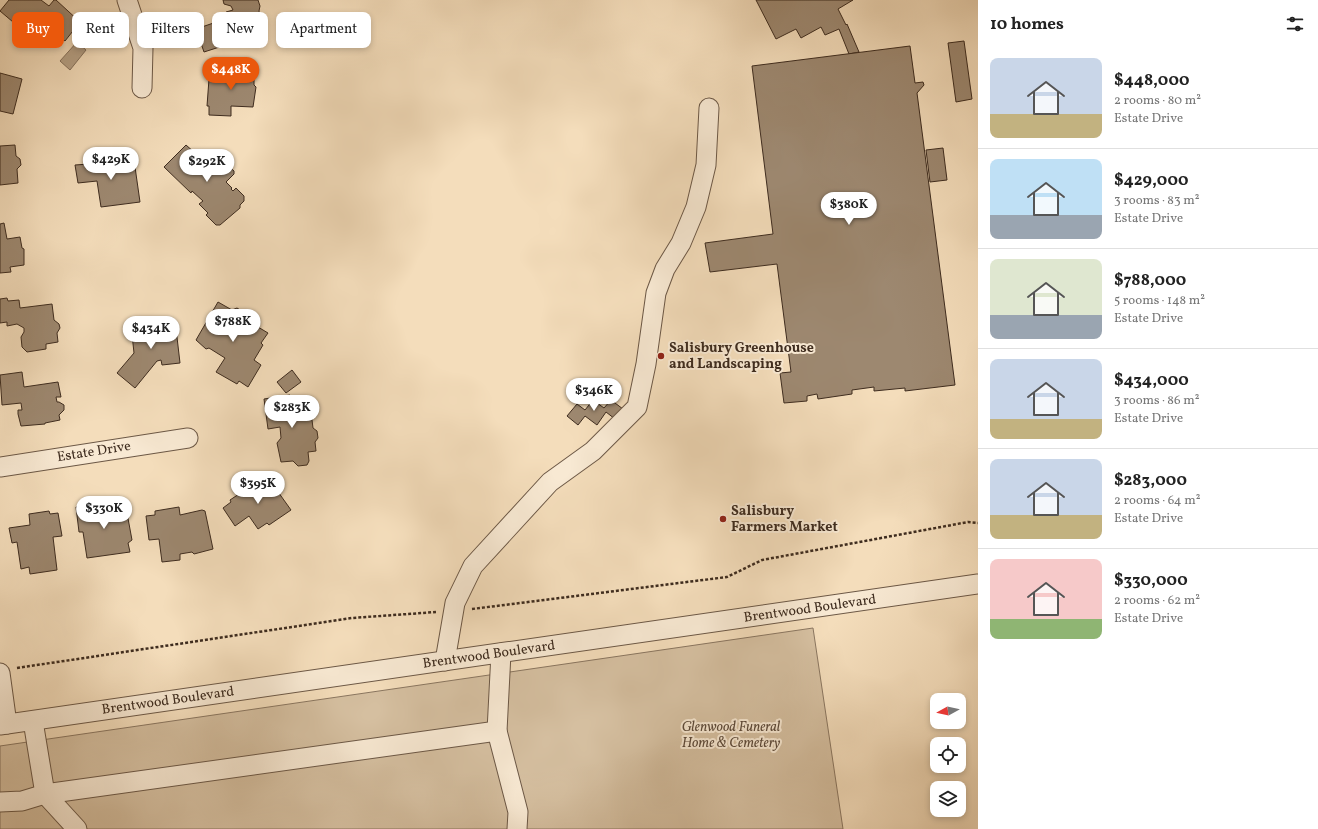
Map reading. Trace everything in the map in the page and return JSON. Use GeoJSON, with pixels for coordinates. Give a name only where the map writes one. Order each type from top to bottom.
{"type":"FeatureCollection","features":[{"type":"Feature","properties":{"kind":"street"},"geometry":{"type":"LineString","coordinates":[[127,0],[143,48],[142,88]]}},
{"type":"Feature","properties":{"kind":"street"},"geometry":{"type":"LineString","coordinates":[[445,661],[455,603],[473,566],[513,520],[550,482],[593,451],[637,407],[646,364],[656,293],[665,269],[681,243],[696,207],[706,165],[709,108]]}},
{"type":"Feature","properties":{"kind":"street","name":"Estate Drive"},"geometry":{"type":"LineString","coordinates":[[0,467],[188,438]]}},
{"type":"Feature","properties":{"kind":"street","name":"Brentwood Boulevard"},"geometry":{"type":"LineString","coordinates":[[4,725],[978,584]]}},
{"type":"Feature","properties":{"kind":"street"},"geometry":{"type":"LineString","coordinates":[[501,653],[497,731],[518,812],[517,829]]}},
{"type":"Feature","properties":{"kind":"street"},"geometry":{"type":"LineString","coordinates":[[4,725],[6,671]]}},
{"type":"Feature","properties":{"kind":"street"},"geometry":{"type":"LineString","coordinates":[[33,721],[45,794],[77,829]]}},
{"type":"Feature","properties":{"kind":"street"},"geometry":{"type":"LineString","coordinates":[[0,802],[22,801],[45,794],[497,731]]}},
{"type":"Feature","properties":{"kind":"path"},"geometry":{"type":"LineString","coordinates":[[6,671],[352,618],[422,612],[454,613],[468,609],[727,577],[762,560],[968,522],[978,523]]}},
{"type":"Feature","properties":{"kind":"green space","name":"Glenwood Funeral Home & Cemetery"},"geometry":{"type":"Polygon","coordinates":[[[813,628],[843,829],[0,829],[0,746],[813,628]]]}},
{"type":"Feature","properties":{"kind":"shaded area"},"geometry":{"type":"Polygon","coordinates":[[[72,48],[84,48],[86,50],[70,70],[60,61],[72,48]]]}},
{"type":"Feature","properties":{"kind":"building"},"geometry":{"type":"Polygon","coordinates":[[[9,0],[41,0],[49,6],[54,0],[56,0],[72,15],[72,32],[65,41],[64,40],[64,12],[12,12],[12,21],[0,11],[9,0]]]}},
{"type":"Feature","properties":{"kind":"building"},"geometry":{"type":"Polygon","coordinates":[[[223,0],[258,0],[260,6],[259,12],[226,12],[233,10],[231,6],[224,4],[223,0]]]}},
{"type":"Feature","properties":{"kind":"building"},"geometry":{"type":"Polygon","coordinates":[[[756,0],[853,0],[838,9],[846,25],[847,24],[859,52],[849,54],[839,29],[825,35],[821,27],[801,38],[796,29],[776,39],[756,0]]]}},
{"type":"Feature","properties":{"kind":"building"},"geometry":{"type":"Polygon","coordinates":[[[212,24],[212,48],[216,48],[204,52],[203,48],[204,48],[204,26],[212,24]]]}},
{"type":"Feature","properties":{"kind":"building"},"geometry":{"type":"Polygon","coordinates":[[[964,41],[972,99],[956,102],[948,43],[964,41]]]}},
{"type":"Feature","properties":{"kind":"building"},"geometry":{"type":"Polygon","coordinates":[[[910,46],[915,83],[923,82],[924,85],[917,93],[955,385],[905,391],[905,388],[874,391],[874,387],[852,390],[852,394],[818,399],[817,394],[807,396],[807,401],[784,403],[780,373],[791,372],[777,264],[710,272],[705,243],[773,234],[752,66],[910,46]]]}},
{"type":"Feature","properties":{"kind":"building"},"geometry":{"type":"Polygon","coordinates":[[[220,67],[245,68],[245,73],[254,74],[254,85],[256,87],[253,107],[231,106],[231,116],[209,115],[209,106],[207,106],[209,79],[220,79],[220,67]]]}},
{"type":"Feature","properties":{"kind":"building"},"geometry":{"type":"Polygon","coordinates":[[[0,73],[22,79],[13,114],[0,111],[0,73]]]}},
{"type":"Feature","properties":{"kind":"building"},"geometry":{"type":"Polygon","coordinates":[[[15,145],[16,156],[20,159],[21,165],[17,169],[18,183],[0,185],[0,146],[15,145]]]}},
{"type":"Feature","properties":{"kind":"building"},"geometry":{"type":"Polygon","coordinates":[[[186,145],[204,161],[211,153],[213,153],[234,171],[234,174],[226,182],[233,191],[236,188],[244,196],[244,201],[240,205],[240,208],[220,225],[216,225],[206,215],[208,213],[199,204],[203,201],[192,191],[191,193],[164,167],[186,145]]]}},
{"type":"Feature","properties":{"kind":"building"},"geometry":{"type":"Polygon","coordinates":[[[943,148],[947,180],[930,182],[926,150],[943,148]]]}},
{"type":"Feature","properties":{"kind":"building"},"geometry":{"type":"Polygon","coordinates":[[[117,155],[119,168],[131,165],[135,167],[140,202],[101,207],[97,181],[78,183],[75,165],[89,164],[89,159],[117,155]]]}},
{"type":"Feature","properties":{"kind":"building"},"geometry":{"type":"Polygon","coordinates":[[[4,223],[7,239],[20,237],[22,248],[24,249],[24,265],[10,267],[11,272],[0,273],[0,224],[4,223]]]}},
{"type":"Feature","properties":{"kind":"building"},"geometry":{"type":"Polygon","coordinates":[[[7,298],[8,301],[19,300],[20,308],[52,304],[54,320],[59,324],[60,328],[57,333],[58,342],[46,344],[46,349],[27,352],[22,347],[21,337],[24,332],[24,328],[17,324],[7,326],[7,322],[0,323],[0,299],[7,298]]]}},
{"type":"Feature","properties":{"kind":"building"},"geometry":{"type":"Polygon","coordinates":[[[218,302],[232,310],[237,308],[248,315],[248,321],[268,333],[261,343],[263,345],[254,360],[261,365],[248,387],[239,381],[237,384],[216,372],[225,358],[209,348],[206,349],[196,340],[218,302]]]}},
{"type":"Feature","properties":{"kind":"building"},"geometry":{"type":"Polygon","coordinates":[[[175,320],[180,363],[162,365],[161,360],[157,361],[135,388],[117,373],[134,353],[131,325],[175,320]]]}},
{"type":"Feature","properties":{"kind":"building"},"geometry":{"type":"Polygon","coordinates":[[[292,370],[301,382],[286,393],[277,382],[292,370]]]}},
{"type":"Feature","properties":{"kind":"building"},"geometry":{"type":"Polygon","coordinates":[[[22,372],[24,387],[58,382],[61,397],[56,397],[57,402],[64,405],[64,410],[59,415],[60,420],[45,424],[21,426],[18,410],[22,410],[21,403],[2,405],[0,375],[22,372]]]}},
{"type":"Feature","properties":{"kind":"building"},"geometry":{"type":"Polygon","coordinates":[[[290,395],[292,405],[301,403],[304,413],[302,414],[311,412],[313,428],[317,431],[318,438],[315,442],[316,451],[308,452],[309,461],[307,465],[298,466],[293,461],[281,462],[277,443],[281,438],[280,427],[268,429],[264,399],[290,395]]]}},
{"type":"Feature","properties":{"kind":"building"},"geometry":{"type":"Polygon","coordinates":[[[593,400],[604,408],[611,400],[623,409],[615,419],[606,412],[597,425],[585,416],[578,425],[567,416],[577,404],[585,410],[593,400]]]}},
{"type":"Feature","properties":{"kind":"building"},"geometry":{"type":"Polygon","coordinates":[[[263,475],[264,477],[266,475],[291,510],[269,525],[267,523],[258,529],[249,516],[235,526],[223,508],[231,502],[230,500],[248,488],[251,493],[256,489],[253,484],[255,483],[254,481],[263,475]]]}},
{"type":"Feature","properties":{"kind":"building"},"geometry":{"type":"Polygon","coordinates":[[[111,502],[113,513],[123,510],[127,513],[132,540],[128,543],[130,552],[87,558],[83,532],[79,532],[76,507],[111,502]]]}},
{"type":"Feature","properties":{"kind":"building"},"geometry":{"type":"Polygon","coordinates":[[[179,507],[180,515],[202,510],[205,511],[213,549],[194,554],[192,552],[180,554],[180,560],[162,562],[159,539],[149,540],[146,516],[155,515],[155,511],[179,507]]]}},
{"type":"Feature","properties":{"kind":"building"},"geometry":{"type":"Polygon","coordinates":[[[49,511],[50,514],[58,513],[62,536],[53,537],[57,570],[30,574],[29,567],[21,569],[17,542],[12,543],[9,528],[30,525],[29,514],[49,511]]]}},
{"type":"Feature","properties":{"kind":"place","name":"Salisbury Greenhouse and Landscaping"},"geometry":{"type":"Point","coordinates":[661,356]}},
{"type":"Feature","properties":{"kind":"place","name":"Salisbury Farmers Market"},"geometry":{"type":"Point","coordinates":[723,519]}}]}
